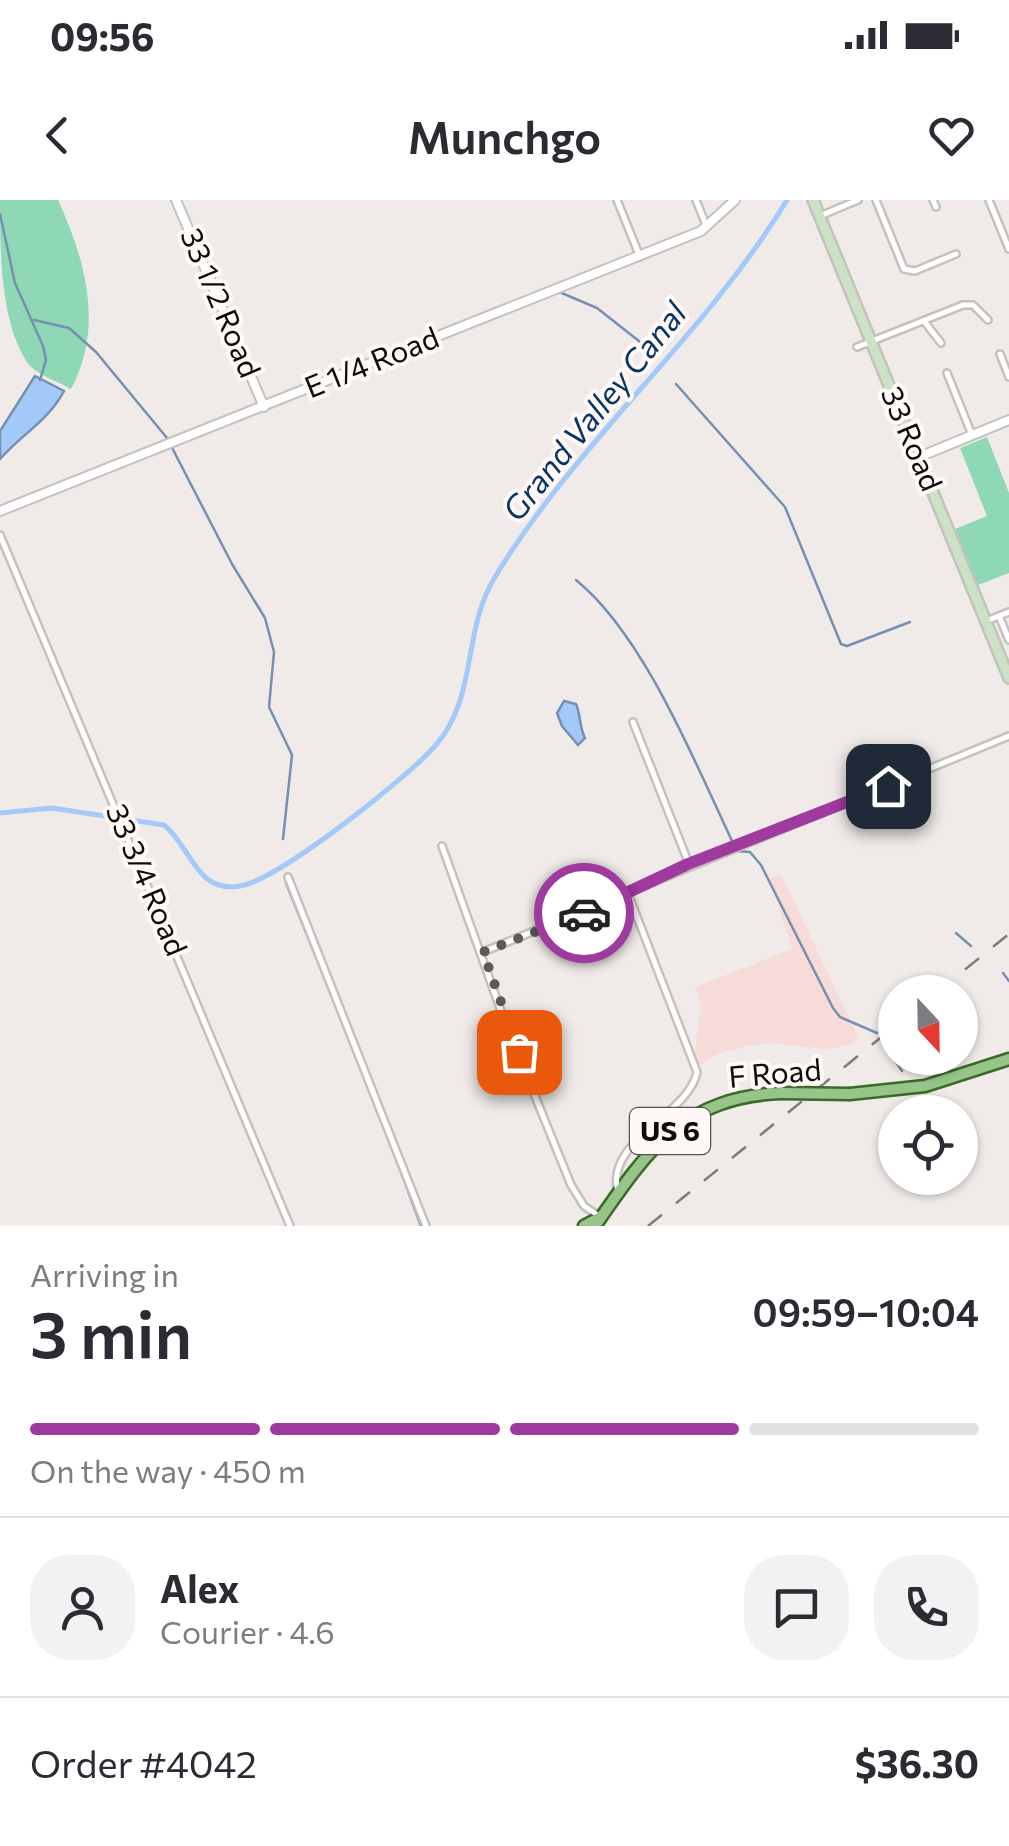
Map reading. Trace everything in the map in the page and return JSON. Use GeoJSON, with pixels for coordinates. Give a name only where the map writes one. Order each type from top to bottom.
{"type":"FeatureCollection","features":[{"type":"Feature","properties":{"kind":"main road","name":"33 Road"},"geometry":{"type":"LineString","coordinates":[[813,200],[1009,678]]}},
{"type":"Feature","properties":{"kind":"main road","name":"F Road"},"geometry":{"type":"LineString","coordinates":[[598,1221],[644,1155],[686,1120],[732,1100],[782,1093],[850,1094],[925,1086],[1009,1060]]}},
{"type":"Feature","properties":{"kind":"main road"},"geometry":{"type":"LineString","coordinates":[[584,1226],[598,1221]]}},
{"type":"Feature","properties":{"kind":"street","name":"33 1/2 Road"},"geometry":{"type":"LineString","coordinates":[[176,200],[264,407]]}},
{"type":"Feature","properties":{"kind":"street"},"geometry":{"type":"LineString","coordinates":[[617,200],[640,257]]}},
{"type":"Feature","properties":{"kind":"street"},"geometry":{"type":"LineString","coordinates":[[696,200],[708,228]]}},
{"type":"Feature","properties":{"kind":"street","name":"E 1/4 Road"},"geometry":{"type":"LineString","coordinates":[[0,511],[640,257],[708,228],[735,200]]}},
{"type":"Feature","properties":{"kind":"street"},"geometry":{"type":"LineString","coordinates":[[820,216],[858,200]]}},
{"type":"Feature","properties":{"kind":"street"},"geometry":{"type":"LineString","coordinates":[[876,200],[904,269],[915,271],[956,254]]}},
{"type":"Feature","properties":{"kind":"street"},"geometry":{"type":"LineString","coordinates":[[989,200],[1009,249]]}},
{"type":"Feature","properties":{"kind":"street"},"geometry":{"type":"LineString","coordinates":[[857,347],[962,305],[973,305],[988,320]]}},
{"type":"Feature","properties":{"kind":"street"},"geometry":{"type":"LineString","coordinates":[[924,320],[941,343]]}},
{"type":"Feature","properties":{"kind":"street"},"geometry":{"type":"LineString","coordinates":[[1000,354],[1009,377]]}},
{"type":"Feature","properties":{"kind":"street"},"geometry":{"type":"LineString","coordinates":[[947,374],[972,435]]}},
{"type":"Feature","properties":{"kind":"street"},"geometry":{"type":"LineString","coordinates":[[918,457],[1009,420]]}},
{"type":"Feature","properties":{"kind":"street","name":"33 3/4 Road"},"geometry":{"type":"LineString","coordinates":[[0,535],[290,1226]]}},
{"type":"Feature","properties":{"kind":"street"},"geometry":{"type":"LineString","coordinates":[[986,621],[1009,612]]}},
{"type":"Feature","properties":{"kind":"street"},"geometry":{"type":"LineString","coordinates":[[999,616],[1009,640]]}},
{"type":"Feature","properties":{"kind":"street"},"geometry":{"type":"LineString","coordinates":[[633,722],[688,864]]}},
{"type":"Feature","properties":{"kind":"street"},"geometry":{"type":"LineString","coordinates":[[483,952],[622,898],[627,891],[688,864],[1009,736]]}},
{"type":"Feature","properties":{"kind":"street"},"geometry":{"type":"LineString","coordinates":[[442,846],[505,1022],[533,1082],[571,1185],[598,1221]]}},
{"type":"Feature","properties":{"kind":"street"},"geometry":{"type":"LineString","coordinates":[[288,877],[426,1226]]}},
{"type":"Feature","properties":{"kind":"street"},"geometry":{"type":"LineString","coordinates":[[618,1192],[615,1181],[625,1158],[655,1122],[691,1090],[697,1072],[627,891]]}},
{"type":"Feature","properties":{"kind":"shaded area"},"geometry":{"type":"Polygon","coordinates":[[[781,874],[858,1037],[852,1044],[829,1049],[769,1043],[746,1046],[714,1055],[701,1065],[694,1058],[701,1006],[695,987],[792,949],[770,879],[781,874]]]}},
{"type":"Feature","properties":{"kind":"green space"},"geometry":{"type":"Polygon","coordinates":[[[0,200],[58,200],[68,223],[83,271],[89,318],[81,366],[71,389],[30,366],[20,350],[4,288],[0,200]]]}},
{"type":"Feature","properties":{"kind":"green space"},"geometry":{"type":"Polygon","coordinates":[[[987,437],[1009,493],[1009,573],[978,585],[955,529],[987,516],[960,448],[987,437]]]}},
{"type":"Feature","properties":{"kind":"water"},"geometry":{"type":"Polygon","coordinates":[[[35,376],[64,391],[43,419],[0,459],[0,431],[35,376]]]}},
{"type":"Feature","properties":{"kind":"water"},"geometry":{"type":"Polygon","coordinates":[[[564,701],[578,708],[585,738],[578,745],[557,713],[564,701]]]}},
{"type":"Feature","properties":{"kind":"waterway","name":"Grand Valley Canal"},"geometry":{"type":"LineString","coordinates":[[0,813],[52,808],[164,825],[204,876],[225,887],[240,886],[283,866],[372,803],[420,761],[449,727],[458,707],[485,598],[528,527],[718,297],[787,200]]}},
{"type":"Feature","properties":{"kind":"waterway"},"geometry":{"type":"LineString","coordinates":[[0,214],[15,283],[43,346],[46,360],[40,380]]}},
{"type":"Feature","properties":{"kind":"waterway"},"geometry":{"type":"LineString","coordinates":[[557,291],[597,308],[644,345]]}},
{"type":"Feature","properties":{"kind":"waterway"},"geometry":{"type":"LineString","coordinates":[[34,320],[69,328],[96,352],[167,438],[232,564],[265,618],[274,652],[269,707],[292,755],[283,839]]}},
{"type":"Feature","properties":{"kind":"waterway"},"geometry":{"type":"LineString","coordinates":[[676,384],[785,507],[841,644],[847,646],[910,622]]}},
{"type":"Feature","properties":{"kind":"waterway"},"geometry":{"type":"LineString","coordinates":[[270,399],[288,392]]}},
{"type":"Feature","properties":{"kind":"waterway"},"geometry":{"type":"LineString","coordinates":[[576,580],[601,604],[646,666],[733,843]]}},
{"type":"Feature","properties":{"kind":"waterway"},"geometry":{"type":"LineString","coordinates":[[736,851],[750,852],[761,865],[833,1008],[840,1017],[877,1033]]}},
{"type":"Feature","properties":{"kind":"waterway"},"geometry":{"type":"LineString","coordinates":[[286,883],[377,1108]]}},
{"type":"Feature","properties":{"kind":"waterway"},"geometry":{"type":"LineString","coordinates":[[956,933],[971,946]]}},
{"type":"Feature","properties":{"kind":"waterway"},"geometry":{"type":"LineString","coordinates":[[1003,973],[1009,981]]}},
{"type":"Feature","properties":{"kind":"waterway"},"geometry":{"type":"LineString","coordinates":[[383,1124],[421,1226]]}},
{"type":"Feature","properties":{"kind":"railway"},"geometry":{"type":"LineString","coordinates":[[958,975],[1009,934]]}},
{"type":"Feature","properties":{"kind":"railway"},"geometry":{"type":"LineString","coordinates":[[648,1226],[878,1040]]}},
{"type":"Feature","properties":{"kind":"way so far"},"geometry":{"type":"LineString","coordinates":[[519,1052],[505,1022],[483,952],[584,913]]}},
{"type":"Feature","properties":{"kind":"route"},"geometry":{"type":"LineString","coordinates":[[584,913],[688,864],[888,786]]}}]}
